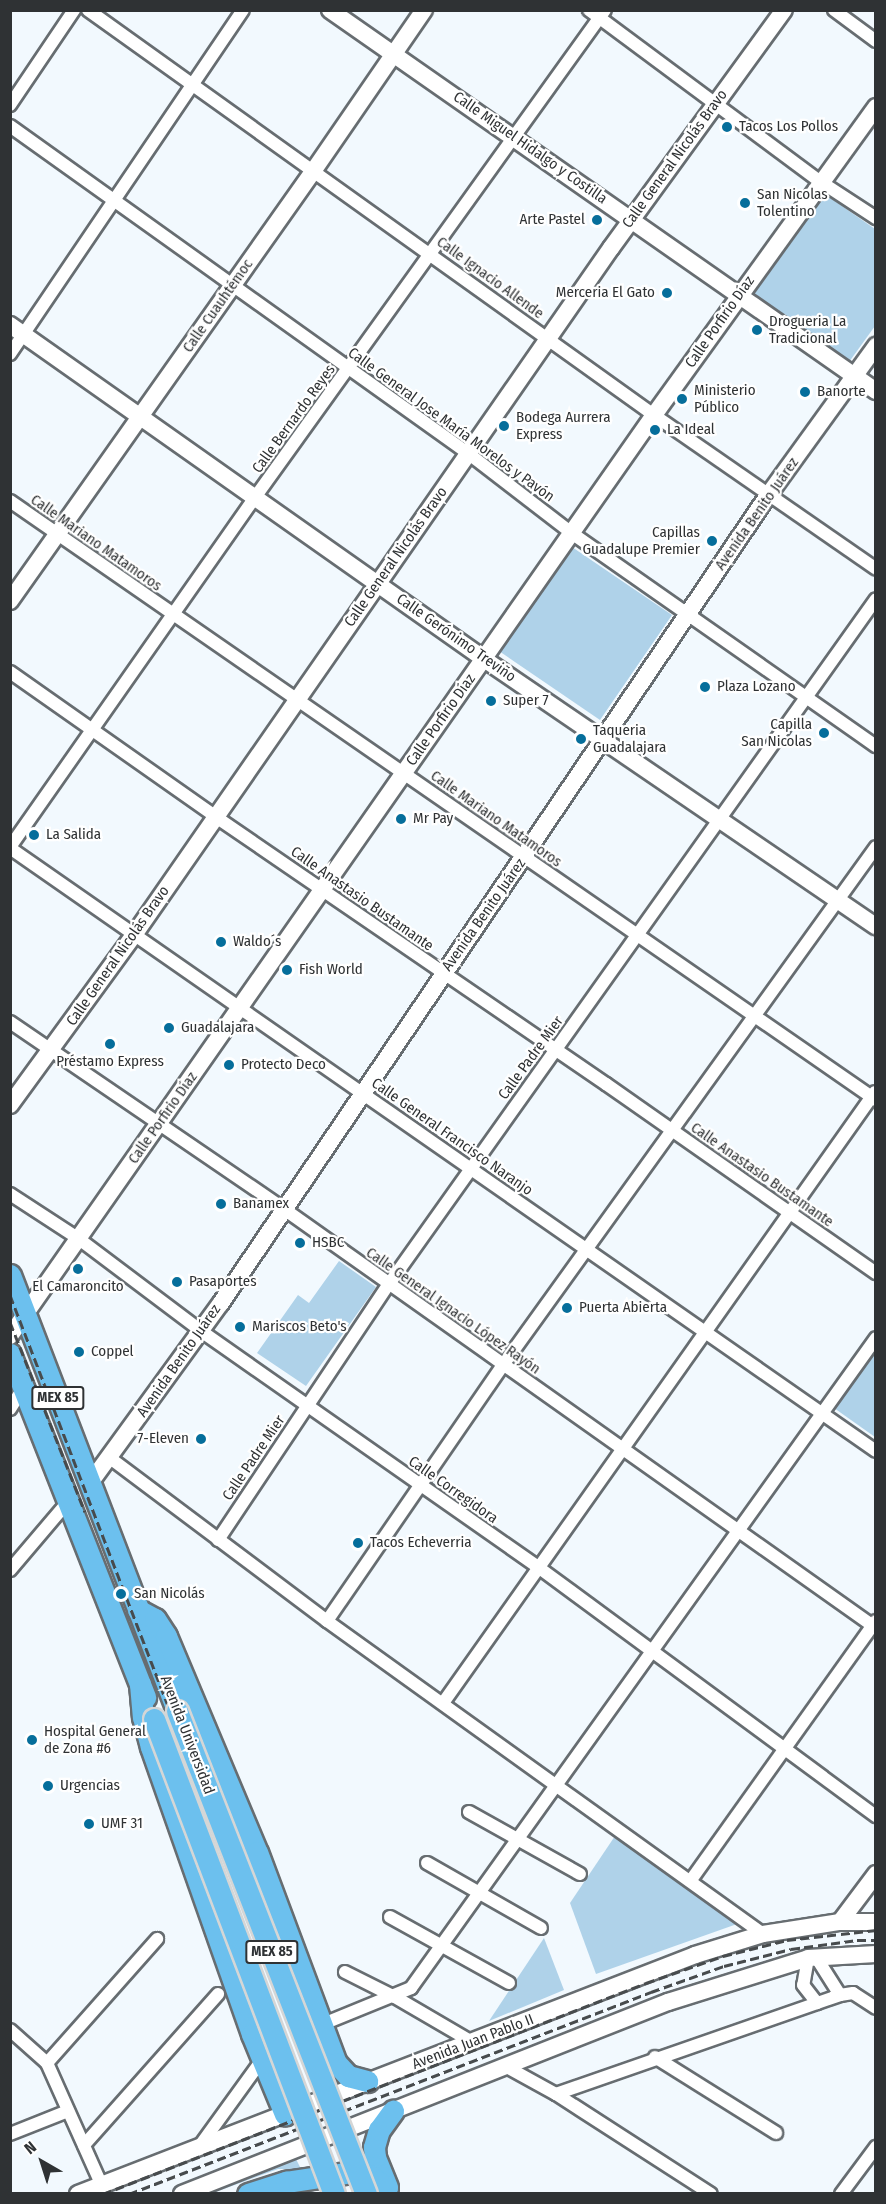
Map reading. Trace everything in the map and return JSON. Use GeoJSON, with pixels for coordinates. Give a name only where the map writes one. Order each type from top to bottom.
{"type":"FeatureCollection","features":[{"type":"Feature","properties":{"kind":"highway","name":"Avenida Universidad"},"geometry":{"type":"LineString","coordinates":[[10,1275],[177,1711],[366,2193]]}},
{"type":"Feature","properties":{"kind":"highway","name":"Avenida Universidad"},"geometry":{"type":"LineString","coordinates":[[10,1354],[14,1402],[67,1503],[154,1719],[334,2193]]}},
{"type":"Feature","properties":{"kind":"highway"},"geometry":{"type":"LineString","coordinates":[[138,1610],[155,1619],[166,1636],[256,1852],[339,2068],[348,2076],[367,2081]]}},
{"type":"Feature","properties":{"kind":"highway"},"geometry":{"type":"LineString","coordinates":[[140,1684],[143,1717],[151,1747],[252,2034],[285,2114]]}},
{"type":"Feature","properties":{"kind":"highway"},"geometry":{"type":"LineString","coordinates":[[252,2034],[265,2039],[279,2039],[292,2035],[303,2027],[310,2016],[314,2002]]}},
{"type":"Feature","properties":{"kind":"highway"},"geometry":{"type":"LineString","coordinates":[[388,2191],[375,2157],[374,2147],[379,2130],[393,2111]]}},
{"type":"Feature","properties":{"kind":"highway"},"geometry":{"type":"LineString","coordinates":[[248,2193],[286,2182],[351,2172],[369,2175],[388,2191]]}},
{"type":"Feature","properties":{"kind":"street"},"geometry":{"type":"LineString","coordinates":[[10,105],[74,10]]}},
{"type":"Feature","properties":{"kind":"street","name":"Calle Ignacio Allende"},"geometry":{"type":"LineString","coordinates":[[88,10],[654,415],[876,569]]}},
{"type":"Feature","properties":{"kind":"street"},"geometry":{"type":"LineString","coordinates":[[10,354],[17,329],[115,201],[243,10]]}},
{"type":"Feature","properties":{"kind":"street","name":"Calle Miguel Hidalgo y Costilla"},"geometry":{"type":"LineString","coordinates":[[330,10],[632,219],[737,297],[876,391]]}},
{"type":"Feature","properties":{"kind":"street","name":"Calle Cuauhtémoc"},"geometry":{"type":"LineString","coordinates":[[10,601],[424,10]]}},
{"type":"Feature","properties":{"kind":"street","name":"Calle General Nicolás Bravo"},"geometry":{"type":"LineString","coordinates":[[10,1105],[134,935],[632,219],[784,10]]}},
{"type":"Feature","properties":{"kind":"street"},"geometry":{"type":"LineString","coordinates":[[834,10],[876,41]]}},
{"type":"Feature","properties":{"kind":"street"},"geometry":{"type":"LineString","coordinates":[[598,13],[821,182],[876,218]]}},
{"type":"Feature","properties":{"kind":"street","name":"Calle Bernardo Reyes"},"geometry":{"type":"LineString","coordinates":[[10,847],[256,496],[432,254],[598,13]]}},
{"type":"Feature","properties":{"kind":"street","name":"Calle Porfirio Díaz"},"geometry":{"type":"LineString","coordinates":[[10,1336],[737,297],[876,107]]}},
{"type":"Feature","properties":{"kind":"street","name":"Calle General Jose María Morelos y Pavón"},"geometry":{"type":"LineString","coordinates":[[10,126],[469,454],[573,534],[876,746]]}},
{"type":"Feature","properties":{"kind":"street","name":"Calle Gerónimo Treviño"},"geometry":{"type":"LineString","coordinates":[[17,329],[379,582],[484,659],[876,926]]}},
{"type":"Feature","properties":{"kind":"street","name":"Avenida Benito Juárez"},"geometry":{"type":"LineString","coordinates":[[90,1483],[201,1331],[525,857],[769,494],[876,346]]}},
{"type":"Feature","properties":{"kind":"street","name":"Calle Mariano Matamoros"},"geometry":{"type":"LineString","coordinates":[[10,501],[753,1017],[874,1096]]}},
{"type":"Feature","properties":{"kind":"street","name":"Calle Padre Mier"},"geometry":{"type":"LineString","coordinates":[[218,1540],[389,1284],[876,599]]}},
{"type":"Feature","properties":{"kind":"street","name":"Calle Anastasio Bustamante"},"geometry":{"type":"LineString","coordinates":[[10,672],[876,1273]]}},
{"type":"Feature","properties":{"kind":"street","name":"Calle General Francisco Naranjo"},"geometry":{"type":"LineString","coordinates":[[10,847],[472,1167],[585,1251],[876,1451]]}},
{"type":"Feature","properties":{"kind":"street"},"geometry":{"type":"LineString","coordinates":[[327,1621],[503,1365],[876,847]]}},
{"type":"Feature","properties":{"kind":"street","name":"Calle General Ignacio López Rayón"},"geometry":{"type":"LineString","coordinates":[[10,1022],[284,1209],[874,1625]]}},
{"type":"Feature","properties":{"kind":"street"},"geometry":{"type":"LineString","coordinates":[[443,1703],[702,1332],[874,1096]]}},
{"type":"Feature","properties":{"kind":"street","name":"Calle Corregidora"},"geometry":{"type":"LineString","coordinates":[[10,1194],[79,1239],[201,1331],[538,1567],[876,1816]]}},
{"type":"Feature","properties":{"kind":"street"},"geometry":{"type":"LineString","coordinates":[[322,2024],[395,1997],[411,1988],[876,1338]]}},
{"type":"Feature","properties":{"kind":"street"},"geometry":{"type":"LineString","coordinates":[[110,1458],[327,1621],[691,1880],[763,1934]]}},
{"type":"Feature","properties":{"kind":"street"},"geometry":{"type":"LineString","coordinates":[[10,1570],[67,1503]]}},
{"type":"Feature","properties":{"kind":"street"},"geometry":{"type":"LineString","coordinates":[[691,1880],[874,1625]]}},
{"type":"Feature","properties":{"kind":"street"},"geometry":{"type":"LineString","coordinates":[[469,1812],[580,1874]]}},
{"type":"Feature","properties":{"kind":"street"},"geometry":{"type":"LineString","coordinates":[[427,1863],[541,1928]]}},
{"type":"Feature","properties":{"kind":"street"},"geometry":{"type":"LineString","coordinates":[[840,1922],[876,1874]]}},
{"type":"Feature","properties":{"kind":"street"},"geometry":{"type":"LineString","coordinates":[[390,1917],[508,1983]]}},
{"type":"Feature","properties":{"kind":"street","name":"Avenida Juan Pablo II"},"geometry":{"type":"LineString","coordinates":[[78,2193],[695,1955],[763,1934],[840,1922],[876,1922]]}},
{"type":"Feature","properties":{"kind":"street"},"geometry":{"type":"LineString","coordinates":[[47,2063],[157,1939]]}},
{"type":"Feature","properties":{"kind":"street"},"geometry":{"type":"LineString","coordinates":[[182,2193],[668,2002],[812,1957],[876,1954]]}},
{"type":"Feature","properties":{"kind":"street"},"geometry":{"type":"LineString","coordinates":[[812,1957],[840,1995]]}},
{"type":"Feature","properties":{"kind":"street"},"geometry":{"type":"LineString","coordinates":[[812,1957],[803,1985],[817,2003]]}},
{"type":"Feature","properties":{"kind":"street"},"geometry":{"type":"LineString","coordinates":[[345,1971],[472,2042]]}},
{"type":"Feature","properties":{"kind":"street"},"geometry":{"type":"LineString","coordinates":[[556,2094],[655,2057],[840,1995],[853,1993],[876,2008]]}},
{"type":"Feature","properties":{"kind":"street"},"geometry":{"type":"LineString","coordinates":[[84,2145],[218,1994]]}},
{"type":"Feature","properties":{"kind":"street"},"geometry":{"type":"LineString","coordinates":[[10,2030],[47,2063],[101,2184]]}},
{"type":"Feature","properties":{"kind":"street"},"geometry":{"type":"LineString","coordinates":[[655,2057],[776,2133]]}},
{"type":"Feature","properties":{"kind":"street"},"geometry":{"type":"LineString","coordinates":[[198,2148],[262,2061]]}},
{"type":"Feature","properties":{"kind":"street"},"geometry":{"type":"LineString","coordinates":[[505,2066],[556,2094],[711,2193]]}},
{"type":"Feature","properties":{"kind":"street"},"geometry":{"type":"LineString","coordinates":[[10,2134],[68,2110]]}},
{"type":"Feature","properties":{"kind":"street"},"geometry":{"type":"LineString","coordinates":[[841,2193],[876,2147]]}},
{"type":"Feature","properties":{"kind":"shaded area"},"geometry":{"type":"Polygon","coordinates":[[[819,190],[875,229],[875,326],[849,362],[748,291],[819,190]]]}},
{"type":"Feature","properties":{"kind":"shaded area"},"geometry":{"type":"Polygon","coordinates":[[[572,547],[672,615],[600,720],[499,651],[572,547]]]}},
{"type":"Feature","properties":{"kind":"shaded area"},"geometry":{"type":"Polygon","coordinates":[[[339,1261],[376,1287],[306,1386],[257,1353],[298,1295],[309,1303],[339,1261]]]}},
{"type":"Feature","properties":{"kind":"shaded area"},"geometry":{"type":"Polygon","coordinates":[[[875,1350],[875,1437],[834,1408],[875,1350]]]}},
{"type":"Feature","properties":{"kind":"shaded area"},"geometry":{"type":"Polygon","coordinates":[[[615,1836],[737,1924],[596,1974],[570,1903],[615,1836]]]}},
{"type":"Feature","properties":{"kind":"shaded area"},"geometry":{"type":"Polygon","coordinates":[[[544,1938],[564,1990],[489,2021],[544,1938]]]}},
{"type":"Feature","properties":{"kind":"shaded area"},"geometry":{"type":"Polygon","coordinates":[[[292,2151],[301,2169],[278,2169],[213,2193],[186,2194],[292,2151]]]}},
{"type":"Feature","properties":{"kind":"railway"},"geometry":{"type":"LineString","coordinates":[[10,1295],[356,2194]]}},
{"type":"Feature","properties":{"kind":"railway"},"geometry":{"type":"LineString","coordinates":[[10,1322],[85,1512]]}},
{"type":"Feature","properties":{"kind":"railway"},"geometry":{"type":"LineString","coordinates":[[240,1918],[346,2194]]}},
{"type":"Feature","properties":{"kind":"railway"},"geometry":{"type":"LineString","coordinates":[[103,2194],[646,1983],[723,1956],[787,1940],[876,1930]]}},
{"type":"Feature","properties":{"kind":"railway"},"geometry":{"type":"LineString","coordinates":[[129,2194],[651,1992],[724,1966],[791,1949],[857,1940],[876,1940]]}},
{"type":"Feature","properties":{"kind":"place","name":"Tacos Los Pollos"},"geometry":{"type":"Point","coordinates":[727,127]}},
{"type":"Feature","properties":{"kind":"place","name":"San Nicolas Tolentino"},"geometry":{"type":"Point","coordinates":[745,203]}},
{"type":"Feature","properties":{"kind":"place","name":"Arte Pastel"},"geometry":{"type":"Point","coordinates":[597,220]}},
{"type":"Feature","properties":{"kind":"place","name":"Merceria El Gato"},"geometry":{"type":"Point","coordinates":[667,293]}},
{"type":"Feature","properties":{"kind":"place","name":"Drogueria La Tradicional"},"geometry":{"type":"Point","coordinates":[757,330]}},
{"type":"Feature","properties":{"kind":"place","name":"Banorte"},"geometry":{"type":"Point","coordinates":[805,392]}},
{"type":"Feature","properties":{"kind":"place","name":"Ministerio Público"},"geometry":{"type":"Point","coordinates":[682,399]}},
{"type":"Feature","properties":{"kind":"place","name":"Bodega Aurrera Express"},"geometry":{"type":"Point","coordinates":[504,426]}},
{"type":"Feature","properties":{"kind":"place","name":"La Ideal"},"geometry":{"type":"Point","coordinates":[655,430]}},
{"type":"Feature","properties":{"kind":"place","name":"Capillas Guadalupe Premier"},"geometry":{"type":"Point","coordinates":[712,541]}},
{"type":"Feature","properties":{"kind":"place","name":"Plaza Lozano"},"geometry":{"type":"Point","coordinates":[705,687]}},
{"type":"Feature","properties":{"kind":"place","name":"Super 7"},"geometry":{"type":"Point","coordinates":[491,701]}},
{"type":"Feature","properties":{"kind":"place","name":"Capilla San Nicolas"},"geometry":{"type":"Point","coordinates":[824,733]}},
{"type":"Feature","properties":{"kind":"place","name":"Taqueria Guadalajara"},"geometry":{"type":"Point","coordinates":[581,739]}},
{"type":"Feature","properties":{"kind":"place","name":"Mr Pay"},"geometry":{"type":"Point","coordinates":[401,819]}},
{"type":"Feature","properties":{"kind":"place","name":"La Salida"},"geometry":{"type":"Point","coordinates":[34,835]}},
{"type":"Feature","properties":{"kind":"place","name":"Waldo´s"},"geometry":{"type":"Point","coordinates":[221,942]}},
{"type":"Feature","properties":{"kind":"place","name":"Fish World"},"geometry":{"type":"Point","coordinates":[287,970]}},
{"type":"Feature","properties":{"kind":"place","name":"Guadalajara"},"geometry":{"type":"Point","coordinates":[169,1028]}},
{"type":"Feature","properties":{"kind":"place","name":"Préstamo Express"},"geometry":{"type":"Point","coordinates":[110,1044]}},
{"type":"Feature","properties":{"kind":"place","name":"Protecto Deco"},"geometry":{"type":"Point","coordinates":[229,1065]}},
{"type":"Feature","properties":{"kind":"place","name":"Banamex"},"geometry":{"type":"Point","coordinates":[221,1204]}},
{"type":"Feature","properties":{"kind":"place","name":"HSBC"},"geometry":{"type":"Point","coordinates":[300,1243]}},
{"type":"Feature","properties":{"kind":"place","name":"El Camaroncito"},"geometry":{"type":"Point","coordinates":[78,1269]}},
{"type":"Feature","properties":{"kind":"place","name":"Pasaportes"},"geometry":{"type":"Point","coordinates":[177,1282]}},
{"type":"Feature","properties":{"kind":"place","name":"Puerta Abierta"},"geometry":{"type":"Point","coordinates":[567,1308]}},
{"type":"Feature","properties":{"kind":"place","name":"Mariscos Beto's"},"geometry":{"type":"Point","coordinates":[240,1327]}},
{"type":"Feature","properties":{"kind":"place","name":"Coppel"},"geometry":{"type":"Point","coordinates":[79,1352]}},
{"type":"Feature","properties":{"kind":"place","name":"7-Eleven"},"geometry":{"type":"Point","coordinates":[201,1439]}},
{"type":"Feature","properties":{"kind":"place","name":"Tacos Echeverria"},"geometry":{"type":"Point","coordinates":[358,1543]}},
{"type":"Feature","properties":{"kind":"place","name":"San Nicolás"},"geometry":{"type":"Point","coordinates":[121,1594]}},
{"type":"Feature","properties":{"kind":"place","name":"Hospital General de Zona #6"},"geometry":{"type":"Point","coordinates":[32,1740]}},
{"type":"Feature","properties":{"kind":"place","name":"Urgencias"},"geometry":{"type":"Point","coordinates":[48,1786]}},
{"type":"Feature","properties":{"kind":"place","name":"UMF 31"},"geometry":{"type":"Point","coordinates":[89,1824]}}]}
